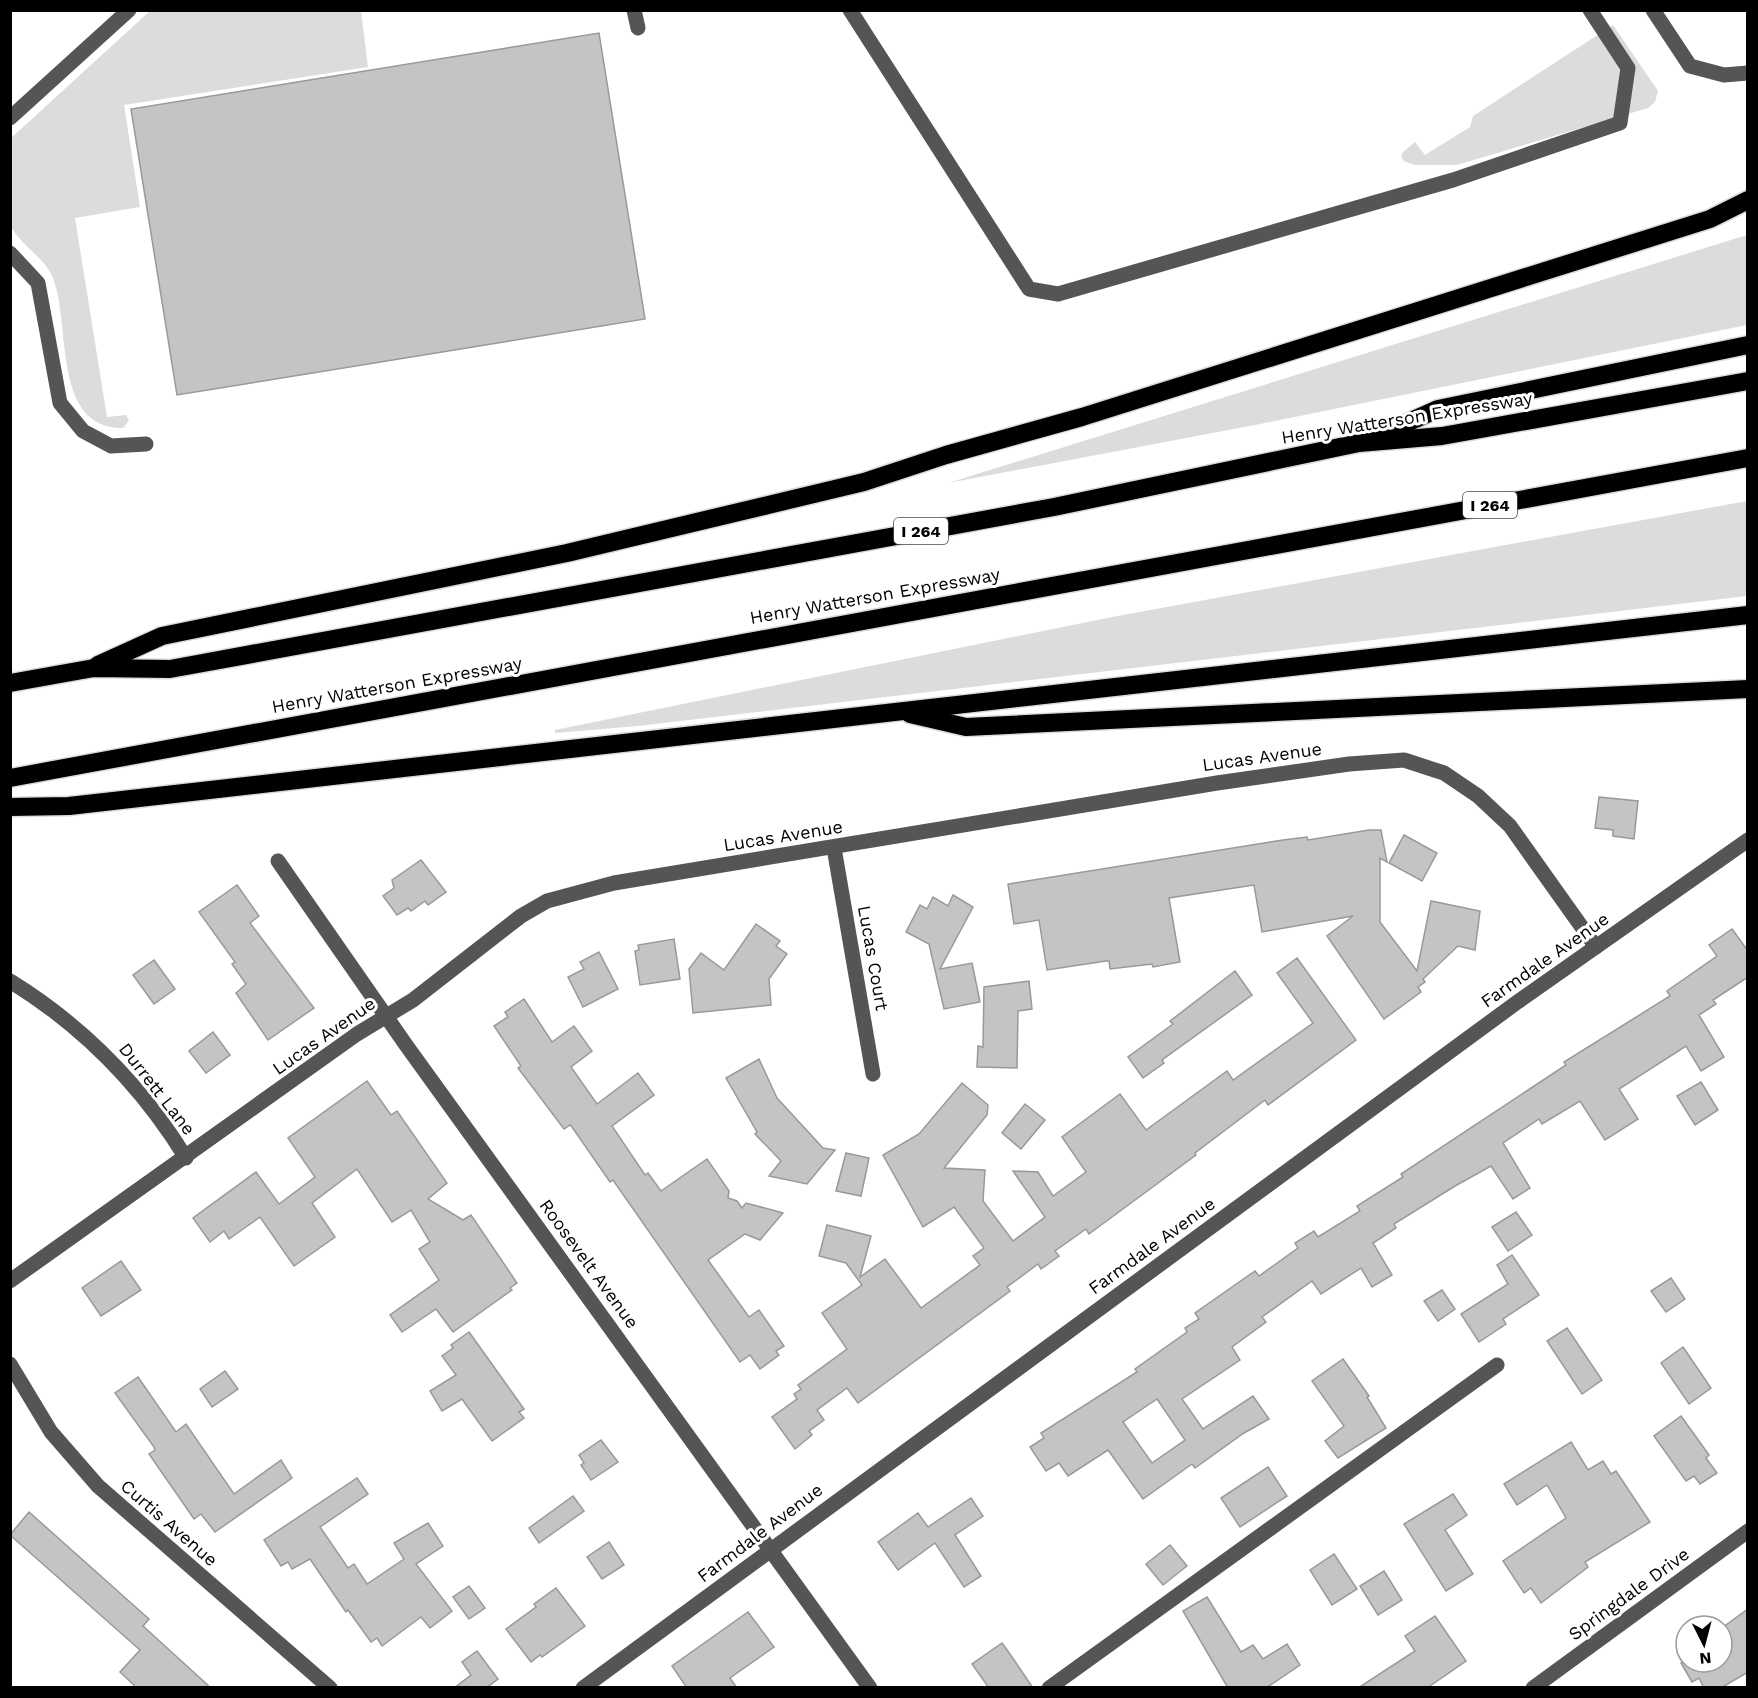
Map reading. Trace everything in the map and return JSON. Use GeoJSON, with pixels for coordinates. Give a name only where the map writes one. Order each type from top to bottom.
{"type":"FeatureCollection","features":[{"type":"Feature","properties":{"kind":"highway"},"geometry":{"type":"LineString","coordinates":[[94,668],[162,636],[567,553],[864,482],[946,455],[1082,417],[1710,219],[1748,200]]}},
{"type":"Feature","properties":{"kind":"highway"},"geometry":{"type":"LineString","coordinates":[[1710,219],[1748,216]]}},
{"type":"Feature","properties":{"kind":"highway"},"geometry":{"type":"LineString","coordinates":[[1359,444],[1437,409],[1748,345]]}},
{"type":"Feature","properties":{"kind":"highway","name":"Henry Watterson Expressway"},"geometry":{"type":"LineString","coordinates":[[10,683],[94,668],[170,669],[1054,507],[1359,444],[1442,436],[1748,381]]}},
{"type":"Feature","properties":{"kind":"highway","name":"Henry Watterson Expressway"},"geometry":{"type":"LineString","coordinates":[[10,778],[1748,458]]}},
{"type":"Feature","properties":{"kind":"highway"},"geometry":{"type":"LineString","coordinates":[[10,807],[69,806],[1748,615]]}},
{"type":"Feature","properties":{"kind":"highway"},"geometry":{"type":"LineString","coordinates":[[897,711],[966,727],[1748,689]]}},
{"type":"Feature","properties":{"kind":"street"},"geometry":{"type":"LineString","coordinates":[[10,118],[129,10]]}},
{"type":"Feature","properties":{"kind":"street"},"geometry":{"type":"LineString","coordinates":[[634,10],[638,28]]}},
{"type":"Feature","properties":{"kind":"street"},"geometry":{"type":"LineString","coordinates":[[850,10],[1029,289],[1058,294],[1453,180],[1620,123],[1628,68],[1590,10]]}},
{"type":"Feature","properties":{"kind":"street"},"geometry":{"type":"LineString","coordinates":[[1653,10],[1690,66],[1724,75],[1748,73]]}},
{"type":"Feature","properties":{"kind":"street"},"geometry":{"type":"LineString","coordinates":[[10,253],[38,283],[60,402],[83,431],[111,446],[146,444]]}},
{"type":"Feature","properties":{"kind":"street","name":"Lucas Avenue"},"geometry":{"type":"LineString","coordinates":[[10,1281],[186,1158],[357,1034],[413,1000],[521,916],[547,901],[614,883],[1217,783],[1348,764],[1404,760],[1444,773],[1478,796],[1510,826],[1596,947]]}},
{"type":"Feature","properties":{"kind":"street","name":"Farmdale Avenue"},"geometry":{"type":"LineString","coordinates":[[583,1688],[1596,947],[1748,840]]}},
{"type":"Feature","properties":{"kind":"street","name":"Lucas Court"},"geometry":{"type":"LineString","coordinates":[[834,848],[873,1074]]}},
{"type":"Feature","properties":{"kind":"street","name":"Roosevelt Avenue"},"geometry":{"type":"LineString","coordinates":[[278,861],[386,1016],[870,1688]]}},
{"type":"Feature","properties":{"kind":"street","name":"Durrett Lane"},"geometry":{"type":"LineString","coordinates":[[10,981],[46,1003],[106,1055],[165,1126],[186,1158]]}},
{"type":"Feature","properties":{"kind":"street","name":"Curtis Avenue"},"geometry":{"type":"LineString","coordinates":[[10,1364],[51,1432],[98,1486],[330,1688]]}},
{"type":"Feature","properties":{"kind":"street"},"geometry":{"type":"LineString","coordinates":[[1049,1688],[1497,1365]]}},
{"type":"Feature","properties":{"kind":"street","name":"Springdale Drive"},"geometry":{"type":"LineString","coordinates":[[1533,1688],[1748,1531]]}},
{"type":"Feature","properties":{"kind":"shaded area"},"geometry":{"type":"Polygon","coordinates":[[[150,11],[361,11],[368,67],[124,105],[140,207],[75,218],[107,417],[126,415],[129,421],[123,428],[100,424],[84,411],[74,392],[68,369],[58,295],[52,276],[43,262],[20,239],[11,226],[9,198],[11,138],[150,11]]]}},
{"type":"Feature","properties":{"kind":"shaded area"},"geometry":{"type":"Polygon","coordinates":[[[1613,25],[1658,91],[1655,102],[1648,108],[1457,165],[1414,165],[1404,161],[1401,157],[1403,152],[1415,142],[1425,155],[1470,127],[1473,116],[1613,25]]]}},
{"type":"Feature","properties":{"kind":"shaded area"},"geometry":{"type":"Polygon","coordinates":[[[1747,235],[1747,325],[1260,424],[948,483],[1747,235]]]}},
{"type":"Feature","properties":{"kind":"shaded area"},"geometry":{"type":"Polygon","coordinates":[[[1747,501],[1747,596],[638,726],[555,733],[555,730],[1112,617],[1747,501]]]}},
{"type":"Feature","properties":{"kind":"building"},"geometry":{"type":"Polygon","coordinates":[[[599,33],[645,319],[177,395],[131,109],[599,33]]]}},
{"type":"Feature","properties":{"kind":"building"},"geometry":{"type":"Polygon","coordinates":[[[1599,797],[1638,801],[1634,839],[1613,836],[1613,830],[1595,828],[1599,797]]]}},
{"type":"Feature","properties":{"kind":"building"},"geometry":{"type":"Polygon","coordinates":[[[1381,830],[1387,862],[1380,858],[1380,922],[1417,971],[1431,901],[1480,911],[1475,950],[1458,946],[1423,979],[1425,982],[1418,987],[1421,992],[1384,1019],[1327,936],[1353,916],[1262,932],[1254,885],[1169,898],[1180,962],[1153,967],[1152,964],[1110,969],[1109,961],[1106,961],[1047,970],[1039,920],[1014,924],[1008,884],[1283,840],[1307,837],[1308,840],[1381,830]]]}},
{"type":"Feature","properties":{"kind":"building"},"geometry":{"type":"Polygon","coordinates":[[[1404,835],[1437,853],[1422,881],[1389,863],[1404,835]]]}},
{"type":"Feature","properties":{"kind":"building"},"geometry":{"type":"Polygon","coordinates":[[[421,860],[446,892],[428,905],[425,901],[411,911],[408,908],[397,915],[383,896],[394,888],[392,880],[421,860]]]}},
{"type":"Feature","properties":{"kind":"building"},"geometry":{"type":"Polygon","coordinates":[[[237,885],[259,916],[250,923],[314,1008],[268,1040],[236,993],[246,984],[232,964],[235,962],[199,912],[237,885]]]}},
{"type":"Feature","properties":{"kind":"building"},"geometry":{"type":"Polygon","coordinates":[[[953,895],[973,907],[940,969],[972,963],[980,1002],[944,1009],[929,944],[906,932],[920,905],[927,909],[933,897],[948,906],[953,895]]]}},
{"type":"Feature","properties":{"kind":"building"},"geometry":{"type":"Polygon","coordinates":[[[756,924],[780,941],[776,946],[787,954],[769,979],[771,1005],[693,1013],[689,969],[701,953],[724,970],[756,924]]]}},
{"type":"Feature","properties":{"kind":"building"},"geometry":{"type":"Polygon","coordinates":[[[1732,929],[1748,951],[1748,977],[1713,1000],[1716,1004],[1699,1015],[1724,1057],[1701,1071],[1686,1046],[1619,1089],[1638,1119],[1605,1140],[1580,1101],[1542,1124],[1539,1119],[1503,1143],[1530,1188],[1513,1199],[1491,1166],[1455,1186],[1394,1224],[1396,1228],[1373,1243],[1392,1275],[1372,1287],[1361,1268],[1321,1294],[1312,1281],[1262,1317],[1266,1322],[1232,1347],[1240,1360],[1182,1399],[1203,1429],[1253,1396],[1269,1419],[1244,1433],[1195,1468],[1192,1464],[1143,1499],[1108,1450],[1068,1476],[1059,1463],[1046,1471],[1030,1447],[1044,1438],[1041,1433],[1137,1372],[1135,1369],[1187,1332],[1185,1328],[1199,1319],[1195,1313],[1255,1271],[1259,1276],[1298,1248],[1295,1243],[1314,1231],[1318,1237],[1360,1211],[1357,1206],[1403,1177],[1401,1174],[1566,1065],[1564,1062],[1670,996],[1667,991],[1717,956],[1709,945],[1732,929]],[[1157,1399],[1123,1422],[1152,1463],[1185,1440],[1157,1399]]]}},
{"type":"Feature","properties":{"kind":"building"},"geometry":{"type":"Polygon","coordinates":[[[674,939],[680,979],[640,985],[635,951],[639,950],[638,945],[674,939]]]}},
{"type":"Feature","properties":{"kind":"building"},"geometry":{"type":"Polygon","coordinates":[[[599,952],[618,989],[583,1007],[568,977],[584,969],[580,962],[599,952]]]}},
{"type":"Feature","properties":{"kind":"building"},"geometry":{"type":"Polygon","coordinates":[[[1297,958],[1356,1040],[1268,1105],[1265,1100],[1195,1153],[1196,1155],[1089,1234],[1086,1229],[1055,1251],[1059,1256],[1041,1269],[1038,1264],[1007,1287],[1010,1291],[858,1403],[847,1388],[817,1410],[824,1420],[809,1431],[812,1435],[795,1449],[772,1417],[797,1399],[794,1394],[801,1389],[798,1385],[847,1349],[822,1313],[862,1285],[846,1263],[819,1256],[827,1225],[871,1236],[860,1277],[885,1259],[921,1308],[980,1265],[973,1256],[984,1248],[954,1207],[923,1227],[883,1155],[919,1134],[962,1083],[988,1105],[987,1115],[944,1168],[985,1170],[983,1201],[1013,1241],[1045,1217],[1013,1171],[1038,1172],[1053,1196],[1086,1172],[1062,1137],[1120,1094],[1146,1130],[1227,1071],[1233,1080],[1313,1023],[1277,973],[1297,958]]]}},
{"type":"Feature","properties":{"kind":"building"},"geometry":{"type":"Polygon","coordinates":[[[154,960],[175,989],[154,1004],[133,975],[154,960]]]}},
{"type":"Feature","properties":{"kind":"building"},"geometry":{"type":"Polygon","coordinates":[[[1235,971],[1252,995],[1162,1060],[1164,1063],[1143,1078],[1128,1057],[1173,1024],[1170,1021],[1235,971]]]}},
{"type":"Feature","properties":{"kind":"building"},"geometry":{"type":"Polygon","coordinates":[[[1029,981],[1032,1009],[1018,1011],[1017,1068],[977,1067],[978,1046],[983,1047],[984,987],[1029,981]]]}},
{"type":"Feature","properties":{"kind":"building"},"geometry":{"type":"Polygon","coordinates":[[[524,999],[552,1042],[574,1026],[592,1051],[571,1067],[597,1104],[638,1073],[654,1095],[612,1126],[645,1175],[648,1173],[661,1191],[707,1159],[729,1191],[728,1198],[737,1201],[742,1208],[746,1203],[783,1213],[760,1240],[745,1234],[708,1260],[749,1317],[759,1310],[784,1346],[776,1351],[779,1355],[760,1369],[750,1355],[740,1362],[613,1180],[610,1182],[572,1127],[570,1125],[564,1129],[518,1068],[521,1066],[494,1026],[508,1017],[505,1012],[524,999]]]}},
{"type":"Feature","properties":{"kind":"building"},"geometry":{"type":"Polygon","coordinates":[[[213,1032],[230,1055],[206,1073],[189,1051],[213,1032]]]}},
{"type":"Feature","properties":{"kind":"building"},"geometry":{"type":"Polygon","coordinates":[[[759,1059],[777,1098],[823,1148],[835,1150],[807,1184],[769,1176],[781,1161],[755,1134],[757,1132],[726,1078],[759,1059]]]}},
{"type":"Feature","properties":{"kind":"building"},"geometry":{"type":"Polygon","coordinates":[[[367,1081],[391,1115],[397,1111],[447,1183],[428,1199],[463,1220],[471,1215],[517,1283],[510,1288],[512,1290],[453,1332],[436,1309],[402,1332],[390,1315],[439,1280],[419,1249],[430,1242],[411,1210],[392,1222],[357,1169],[312,1203],[335,1237],[294,1266],[260,1217],[229,1239],[224,1231],[210,1242],[193,1218],[256,1172],[279,1204],[315,1177],[288,1138],[367,1081]]]}},
{"type":"Feature","properties":{"kind":"building"},"geometry":{"type":"Polygon","coordinates":[[[1701,1082],[1718,1110],[1695,1125],[1677,1096],[1701,1082]]]}},
{"type":"Feature","properties":{"kind":"building"},"geometry":{"type":"Polygon","coordinates":[[[1025,1104],[1045,1120],[1021,1149],[1002,1133],[1025,1104]]]}},
{"type":"Feature","properties":{"kind":"building"},"geometry":{"type":"Polygon","coordinates":[[[846,1153],[869,1158],[861,1196],[836,1191],[846,1153]]]}},
{"type":"Feature","properties":{"kind":"building"},"geometry":{"type":"Polygon","coordinates":[[[1516,1212],[1532,1235],[1508,1251],[1492,1227],[1516,1212]]]}},
{"type":"Feature","properties":{"kind":"building"},"geometry":{"type":"Polygon","coordinates":[[[1512,1255],[1539,1295],[1503,1319],[1506,1324],[1479,1342],[1461,1314],[1508,1284],[1497,1265],[1512,1255]]]}},
{"type":"Feature","properties":{"kind":"building"},"geometry":{"type":"Polygon","coordinates":[[[121,1261],[141,1290],[101,1316],[82,1288],[121,1261]]]}},
{"type":"Feature","properties":{"kind":"building"},"geometry":{"type":"Polygon","coordinates":[[[1671,1278],[1685,1299],[1666,1312],[1651,1291],[1671,1278]]]}},
{"type":"Feature","properties":{"kind":"building"},"geometry":{"type":"Polygon","coordinates":[[[1442,1290],[1455,1309],[1438,1321],[1424,1301],[1442,1290]]]}},
{"type":"Feature","properties":{"kind":"building"},"geometry":{"type":"Polygon","coordinates":[[[1567,1328],[1602,1380],[1582,1394],[1547,1341],[1567,1328]]]}},
{"type":"Feature","properties":{"kind":"building"},"geometry":{"type":"Polygon","coordinates":[[[469,1332],[524,1409],[519,1412],[524,1418],[492,1441],[462,1399],[442,1411],[430,1391],[456,1375],[442,1356],[453,1348],[451,1345],[469,1332]]]}},
{"type":"Feature","properties":{"kind":"building"},"geometry":{"type":"Polygon","coordinates":[[[1683,1347],[1711,1388],[1689,1404],[1661,1363],[1683,1347]]]}},
{"type":"Feature","properties":{"kind":"building"},"geometry":{"type":"Polygon","coordinates":[[[1343,1359],[1369,1396],[1367,1397],[1386,1428],[1338,1458],[1325,1441],[1344,1426],[1312,1381],[1343,1359]]]}},
{"type":"Feature","properties":{"kind":"building"},"geometry":{"type":"Polygon","coordinates":[[[225,1371],[238,1389],[212,1407],[200,1389],[225,1371]]]}},
{"type":"Feature","properties":{"kind":"building"},"geometry":{"type":"Polygon","coordinates":[[[138,1377],[176,1432],[186,1424],[234,1494],[281,1460],[292,1478],[215,1532],[201,1514],[194,1519],[149,1454],[155,1450],[154,1447],[115,1393],[138,1377]]]}},
{"type":"Feature","properties":{"kind":"building"},"geometry":{"type":"Polygon","coordinates":[[[1681,1416],[1709,1455],[1706,1458],[1717,1473],[1700,1484],[1694,1476],[1686,1481],[1654,1436],[1681,1416]]]}},
{"type":"Feature","properties":{"kind":"building"},"geometry":{"type":"Polygon","coordinates":[[[601,1440],[618,1462],[591,1480],[581,1465],[584,1463],[579,1455],[601,1440]]]}},
{"type":"Feature","properties":{"kind":"building"},"geometry":{"type":"Polygon","coordinates":[[[1571,1442],[1588,1470],[1603,1461],[1611,1474],[1616,1471],[1650,1522],[1585,1562],[1588,1567],[1541,1603],[1531,1588],[1524,1593],[1503,1561],[1566,1518],[1547,1485],[1517,1505],[1504,1484],[1571,1442]]]}},
{"type":"Feature","properties":{"kind":"building"},"geometry":{"type":"Polygon","coordinates":[[[1268,1467],[1287,1496],[1240,1527],[1221,1498],[1268,1467]]]}},
{"type":"Feature","properties":{"kind":"building"},"geometry":{"type":"Polygon","coordinates":[[[357,1478],[368,1494],[320,1527],[348,1568],[354,1564],[367,1584],[404,1559],[394,1543],[428,1523],[443,1546],[416,1564],[452,1611],[430,1628],[421,1617],[382,1646],[377,1638],[371,1642],[348,1610],[346,1612],[310,1559],[292,1569],[288,1562],[281,1566],[264,1540],[357,1478]]]}},
{"type":"Feature","properties":{"kind":"building"},"geometry":{"type":"Polygon","coordinates":[[[1453,1494],[1467,1515],[1445,1530],[1473,1574],[1446,1591],[1404,1524],[1453,1494]]]}},
{"type":"Feature","properties":{"kind":"building"},"geometry":{"type":"Polygon","coordinates":[[[573,1496],[584,1511],[539,1543],[529,1528],[573,1496]]]}},
{"type":"Feature","properties":{"kind":"building"},"geometry":{"type":"Polygon","coordinates":[[[971,1498],[983,1516],[955,1535],[981,1576],[964,1587],[935,1543],[898,1570],[878,1542],[918,1513],[928,1527],[971,1498]]]}},
{"type":"Feature","properties":{"kind":"building"},"geometry":{"type":"Polygon","coordinates":[[[29,1512],[149,1619],[143,1626],[211,1688],[137,1688],[120,1672],[140,1650],[10,1535],[29,1512]]]}},
{"type":"Feature","properties":{"kind":"building"},"geometry":{"type":"Polygon","coordinates":[[[609,1542],[624,1565],[602,1579],[587,1557],[609,1542]]]}},
{"type":"Feature","properties":{"kind":"building"},"geometry":{"type":"Polygon","coordinates":[[[1170,1545],[1187,1566],[1163,1585],[1146,1564],[1170,1545]]]}},
{"type":"Feature","properties":{"kind":"building"},"geometry":{"type":"Polygon","coordinates":[[[1334,1554],[1357,1589],[1332,1605],[1310,1570],[1334,1554]]]}},
{"type":"Feature","properties":{"kind":"building"},"geometry":{"type":"Polygon","coordinates":[[[1384,1571],[1402,1600],[1378,1615],[1360,1586],[1384,1571]]]}},
{"type":"Feature","properties":{"kind":"building"},"geometry":{"type":"Polygon","coordinates":[[[469,1586],[485,1608],[469,1619],[453,1597],[469,1586]]]}},
{"type":"Feature","properties":{"kind":"building"},"geometry":{"type":"Polygon","coordinates":[[[556,1588],[585,1626],[542,1657],[540,1655],[531,1662],[506,1629],[536,1607],[534,1604],[556,1588]]]}},
{"type":"Feature","properties":{"kind":"building"},"geometry":{"type":"Polygon","coordinates":[[[1207,1597],[1241,1652],[1253,1645],[1263,1659],[1287,1644],[1300,1665],[1266,1688],[1228,1688],[1183,1611],[1207,1597]]]}},
{"type":"Feature","properties":{"kind":"building"},"geometry":{"type":"Polygon","coordinates":[[[1748,1609],[1748,1672],[1721,1688],[1704,1688],[1699,1678],[1692,1682],[1687,1674],[1734,1674],[1734,1619],[1748,1609]]]}},
{"type":"Feature","properties":{"kind":"building"},"geometry":{"type":"Polygon","coordinates":[[[748,1612],[774,1647],[730,1678],[737,1688],[687,1688],[672,1666],[748,1612]]]}},
{"type":"Feature","properties":{"kind":"building"},"geometry":{"type":"Polygon","coordinates":[[[1435,1616],[1466,1661],[1427,1688],[1358,1688],[1415,1651],[1405,1636],[1435,1616]]]}},
{"type":"Feature","properties":{"kind":"building"},"geometry":{"type":"Polygon","coordinates":[[[1002,1643],[1033,1688],[989,1688],[972,1664],[1002,1643]]]}},
{"type":"Feature","properties":{"kind":"building"},"geometry":{"type":"Polygon","coordinates":[[[477,1651],[498,1679],[486,1688],[454,1688],[471,1675],[462,1662],[477,1651]]]}}]}
